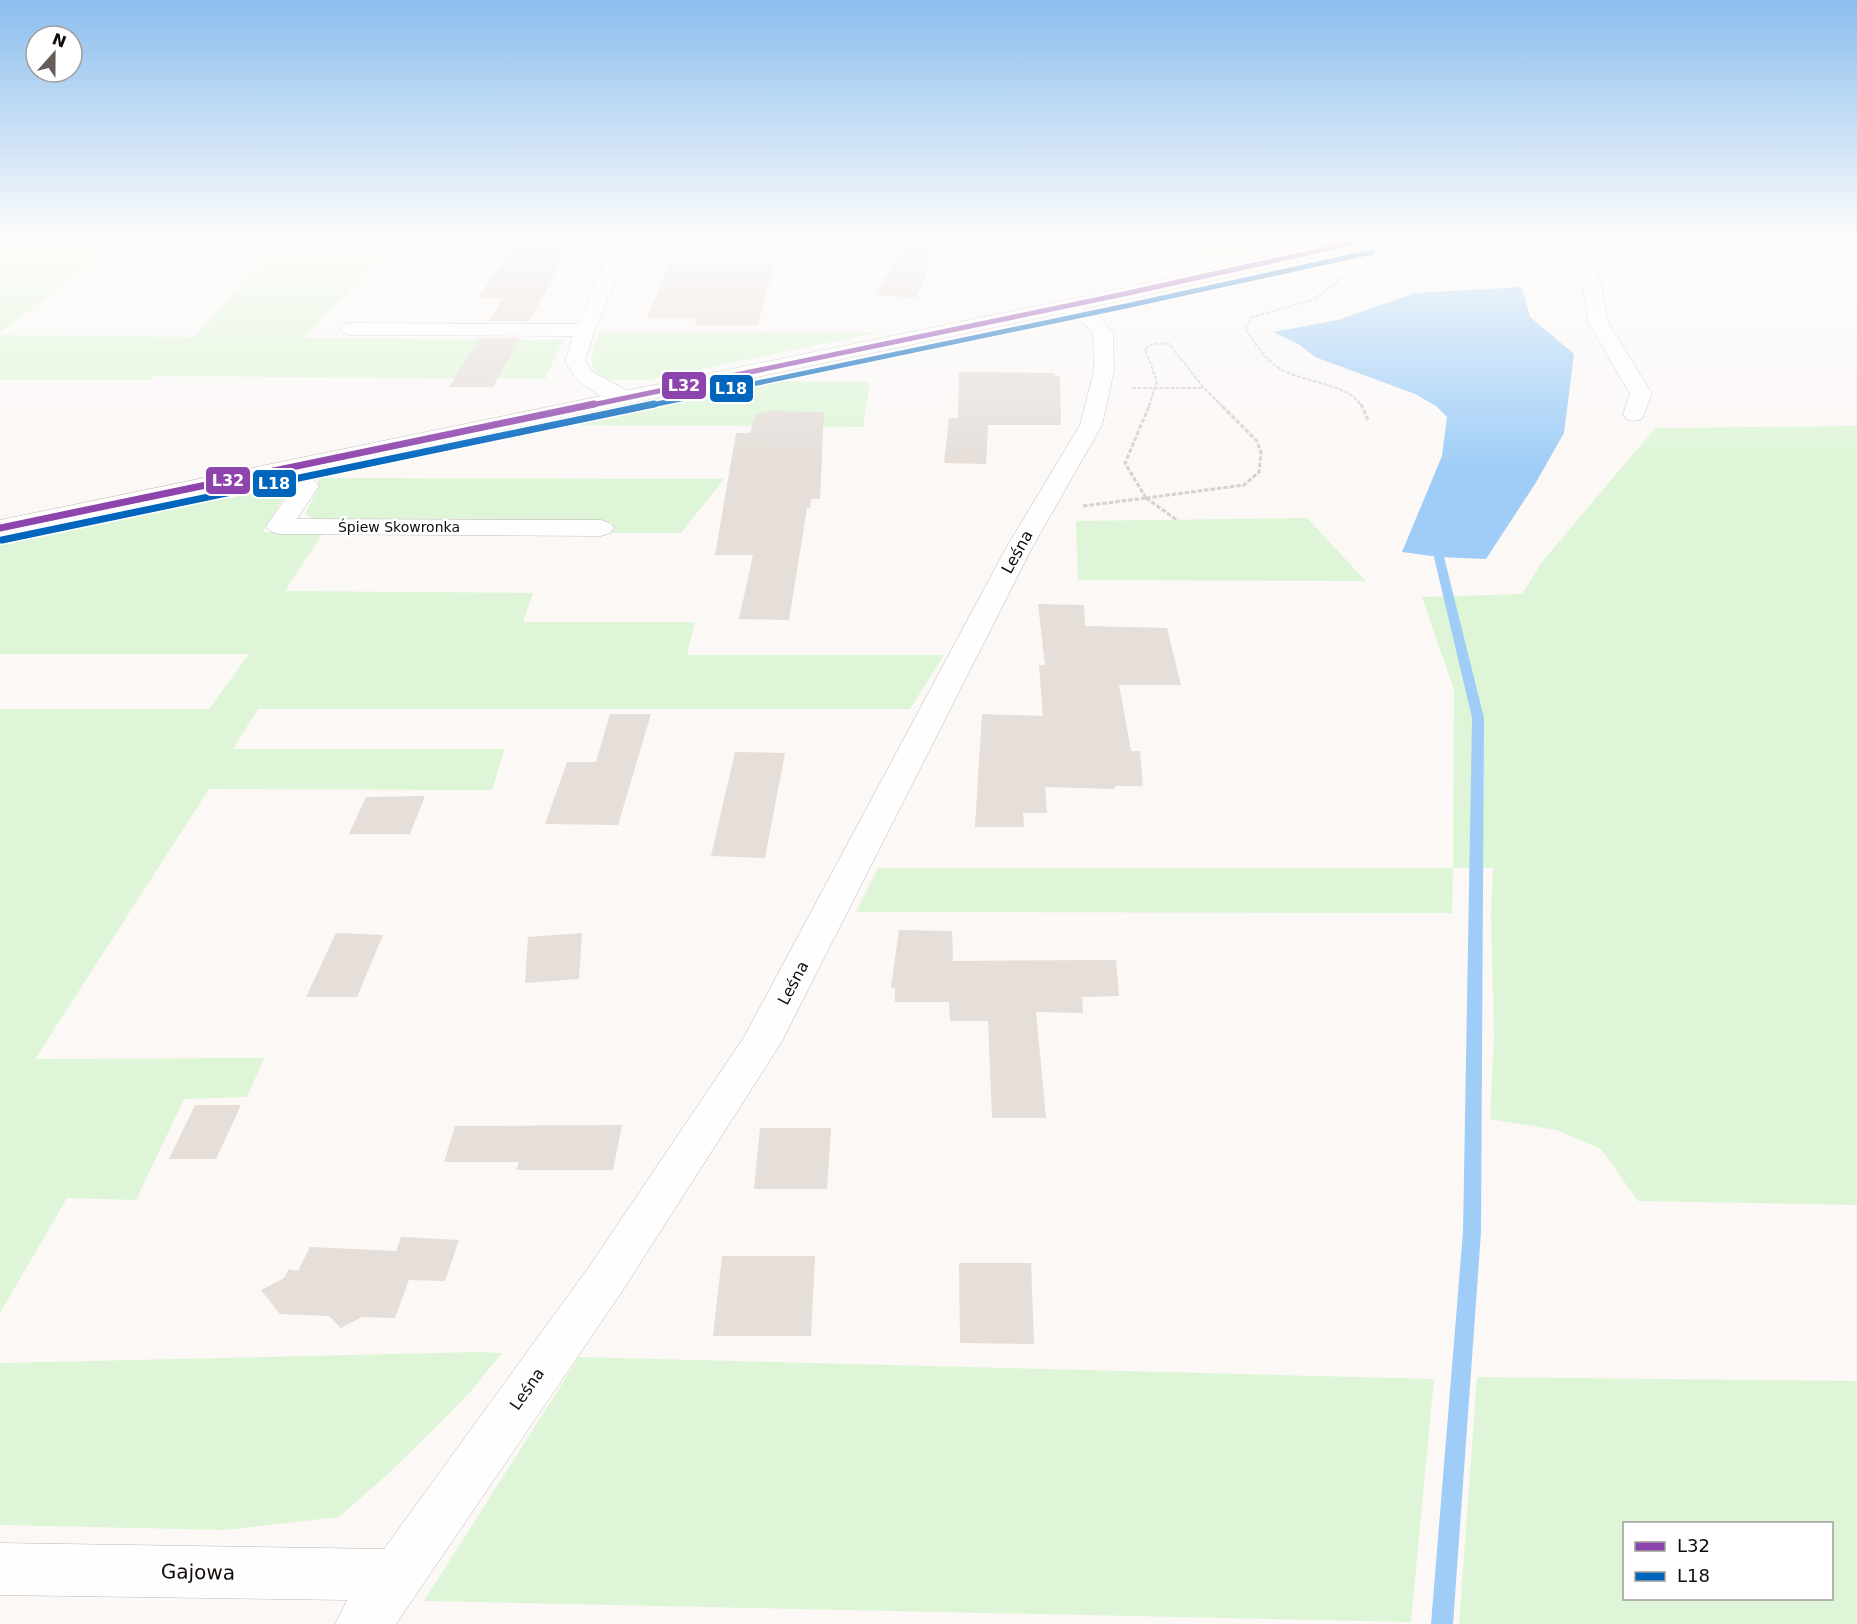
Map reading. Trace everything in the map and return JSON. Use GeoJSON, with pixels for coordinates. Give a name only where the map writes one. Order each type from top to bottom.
{"type":"FeatureCollection","features":[{"type":"Feature","properties":{"kind":"street"},"geometry":{"type":"LineString","coordinates":[[591,316],[575,361],[585,376],[624,398]]}},
{"type":"Feature","properties":{"kind":"street"},"geometry":{"type":"LineString","coordinates":[[0,528],[1020,316]]}},
{"type":"Feature","properties":{"kind":"street","name":"Leśna"},"geometry":{"type":"LineString","coordinates":[[363,1624],[607,1277],[761,1043],[1019,548],[1094,417],[1104,371],[1101,331],[1093,321],[1084,316]]}},
{"type":"Feature","properties":{"kind":"street"},"geometry":{"type":"LineString","coordinates":[[1597,316],[1598,322],[1641,394],[1634,414]]}},
{"type":"Feature","properties":{"kind":"street"},"geometry":{"type":"LineString","coordinates":[[350,329],[585,330]]}},
{"type":"Feature","properties":{"kind":"street","name":"Śpiew Skowronka"},"geometry":{"type":"LineString","coordinates":[[279,470],[307,486],[279,526],[602,528]]}},
{"type":"Feature","properties":{"kind":"street","name":"Gajowa"},"geometry":{"type":"LineString","coordinates":[[0,1569],[396,1575]]}},
{"type":"Feature","properties":{"kind":"path"},"geometry":{"type":"LineString","coordinates":[[1256,316],[1252,317],[1245,328],[1262,354],[1282,370],[1337,388],[1359,401],[1368,420]]}},
{"type":"Feature","properties":{"kind":"path"},"geometry":{"type":"LineString","coordinates":[[1040,512],[1146,498],[1244,485],[1259,472],[1261,453],[1257,441],[1204,388],[1169,344],[1157,343],[1145,349],[1157,381],[1156,389],[1125,463],[1146,498],[1177,520]]}},
{"type":"Feature","properties":{"kind":"path"},"geometry":{"type":"LineString","coordinates":[[1101,387],[1204,388]]}},
{"type":"Feature","properties":{"kind":"green space"},"geometry":{"type":"Polygon","coordinates":[[[0,316],[22,316],[0,333],[0,316]]]}},
{"type":"Feature","properties":{"kind":"green space"},"geometry":{"type":"Polygon","coordinates":[[[213,316],[324,316],[303,338],[563,340],[545,379],[153,376],[151,380],[0,380],[0,335],[193,337],[213,316]]]}},
{"type":"Feature","properties":{"kind":"green space"},"geometry":{"type":"Polygon","coordinates":[[[599,332],[881,332],[648,380],[597,380],[591,359],[599,332]]]}},
{"type":"Feature","properties":{"kind":"green space"},"geometry":{"type":"Polygon","coordinates":[[[773,381],[870,382],[863,427],[559,425],[773,381]]]}},
{"type":"Feature","properties":{"kind":"green space"},"geometry":{"type":"Polygon","coordinates":[[[1857,426],[1857,1205],[1638,1201],[1601,1149],[1557,1130],[1490,1119],[1494,1036],[1491,914],[1493,868],[1453,868],[1454,690],[1422,597],[1522,594],[1542,562],[1655,428],[1857,426]]]}},
{"type":"Feature","properties":{"kind":"green space"},"geometry":{"type":"Polygon","coordinates":[[[317,478],[724,479],[681,533],[609,533],[612,522],[316,521],[305,514],[319,487],[317,478]]]}},
{"type":"Feature","properties":{"kind":"green space"},"geometry":{"type":"Polygon","coordinates":[[[285,484],[285,495],[263,532],[324,532],[285,591],[533,593],[523,622],[695,622],[687,655],[944,655],[910,709],[258,709],[233,749],[505,749],[492,790],[209,789],[35,1059],[264,1058],[247,1097],[184,1099],[136,1200],[67,1198],[0,1313],[0,709],[209,709],[249,654],[0,654],[0,545],[285,484]]]}},
{"type":"Feature","properties":{"kind":"green space"},"geometry":{"type":"Polygon","coordinates":[[[1307,518],[1366,581],[1078,580],[1076,521],[1307,518]]]}},
{"type":"Feature","properties":{"kind":"green space"},"geometry":{"type":"Polygon","coordinates":[[[878,868],[1453,868],[1452,913],[856,912],[878,868]]]}},
{"type":"Feature","properties":{"kind":"green space"},"geometry":{"type":"Polygon","coordinates":[[[502,1353],[471,1391],[442,1421],[388,1474],[339,1517],[225,1530],[0,1525],[0,1363],[502,1353]]]}},
{"type":"Feature","properties":{"kind":"green space"},"geometry":{"type":"Polygon","coordinates":[[[579,1357],[1434,1379],[1411,1622],[424,1601],[579,1357]]]}},
{"type":"Feature","properties":{"kind":"green space"},"geometry":{"type":"Polygon","coordinates":[[[1477,1377],[1857,1381],[1857,1624],[1459,1624],[1477,1377]]]}},
{"type":"Feature","properties":{"kind":"water"},"geometry":{"type":"Polygon","coordinates":[[[1350,316],[1530,316],[1574,354],[1564,433],[1535,484],[1486,559],[1439,557],[1402,552],[1442,456],[1447,417],[1436,406],[1415,394],[1315,357],[1300,345],[1273,332],[1350,316]]]}},
{"type":"Feature","properties":{"kind":"building"},"geometry":{"type":"Polygon","coordinates":[[[492,316],[532,316],[529,322],[489,321],[492,316]]]}},
{"type":"Feature","properties":{"kind":"building"},"geometry":{"type":"Polygon","coordinates":[[[648,316],[760,316],[758,325],[695,325],[698,318],[647,318],[648,316]]]}},
{"type":"Feature","properties":{"kind":"building"},"geometry":{"type":"Polygon","coordinates":[[[479,338],[520,338],[493,387],[449,387],[479,338]]]}},
{"type":"Feature","properties":{"kind":"building"},"geometry":{"type":"Polygon","coordinates":[[[959,372],[1055,373],[1055,376],[1060,376],[1061,425],[988,425],[986,464],[944,463],[949,418],[958,418],[959,372]]]}},
{"type":"Feature","properties":{"kind":"building"},"geometry":{"type":"Polygon","coordinates":[[[772,411],[824,412],[820,499],[811,499],[810,508],[807,508],[789,620],[739,619],[753,555],[715,555],[736,433],[750,433],[756,414],[772,411]]]}},
{"type":"Feature","properties":{"kind":"building"},"geometry":{"type":"Polygon","coordinates":[[[1038,604],[1084,605],[1085,626],[1167,628],[1181,685],[1119,685],[1131,751],[1140,751],[1143,786],[1115,786],[1115,789],[1045,787],[1047,813],[1023,813],[1024,827],[975,827],[982,714],[1043,716],[1039,665],[1045,665],[1038,604]]]}},
{"type":"Feature","properties":{"kind":"building"},"geometry":{"type":"Polygon","coordinates":[[[610,714],[651,714],[618,825],[545,824],[567,762],[596,762],[610,714]]]}},
{"type":"Feature","properties":{"kind":"building"},"geometry":{"type":"Polygon","coordinates":[[[735,752],[785,753],[765,858],[711,856],[735,752]]]}},
{"type":"Feature","properties":{"kind":"building"},"geometry":{"type":"Polygon","coordinates":[[[425,796],[410,834],[349,834],[366,797],[425,796]]]}},
{"type":"Feature","properties":{"kind":"building"},"geometry":{"type":"Polygon","coordinates":[[[899,930],[952,931],[953,961],[1116,960],[1119,996],[1082,997],[1083,1013],[1036,1012],[1046,1118],[992,1118],[988,1021],[950,1021],[949,1002],[895,1002],[895,988],[891,988],[899,930]]]}},
{"type":"Feature","properties":{"kind":"building"},"geometry":{"type":"Polygon","coordinates":[[[336,933],[383,935],[357,997],[306,997],[336,933]]]}},
{"type":"Feature","properties":{"kind":"building"},"geometry":{"type":"Polygon","coordinates":[[[582,933],[579,979],[525,983],[528,937],[582,933]]]}},
{"type":"Feature","properties":{"kind":"building"},"geometry":{"type":"Polygon","coordinates":[[[195,1105],[241,1105],[216,1159],[169,1159],[195,1105]]]}},
{"type":"Feature","properties":{"kind":"building"},"geometry":{"type":"Polygon","coordinates":[[[622,1125],[613,1170],[516,1170],[519,1162],[444,1162],[455,1126],[622,1125]]]}},
{"type":"Feature","properties":{"kind":"building"},"geometry":{"type":"Polygon","coordinates":[[[760,1128],[831,1128],[827,1189],[754,1189],[760,1128]]]}},
{"type":"Feature","properties":{"kind":"building"},"geometry":{"type":"Polygon","coordinates":[[[401,1237],[459,1240],[445,1281],[409,1280],[395,1318],[362,1317],[341,1328],[329,1316],[280,1314],[261,1290],[284,1278],[289,1269],[298,1271],[310,1247],[396,1251],[401,1237]]]}},
{"type":"Feature","properties":{"kind":"building"},"geometry":{"type":"Polygon","coordinates":[[[722,1256],[815,1256],[811,1336],[713,1336],[722,1256]]]}},
{"type":"Feature","properties":{"kind":"building"},"geometry":{"type":"Polygon","coordinates":[[[959,1263],[1031,1263],[1034,1344],[960,1343],[959,1263]]]}},
{"type":"Feature","properties":{"kind":"waterway"},"geometry":{"type":"LineString","coordinates":[[1439,557],[1478,718],[1472,1232],[1442,1624]]}},
{"type":"Feature","properties":{"kind":"transit line","name":"L32"},"geometry":{"type":"LineString","coordinates":[[0,528],[1019,316]]}},
{"type":"Feature","properties":{"kind":"transit line","name":"L18"},"geometry":{"type":"LineString","coordinates":[[2,540],[1079,316]]}}]}
